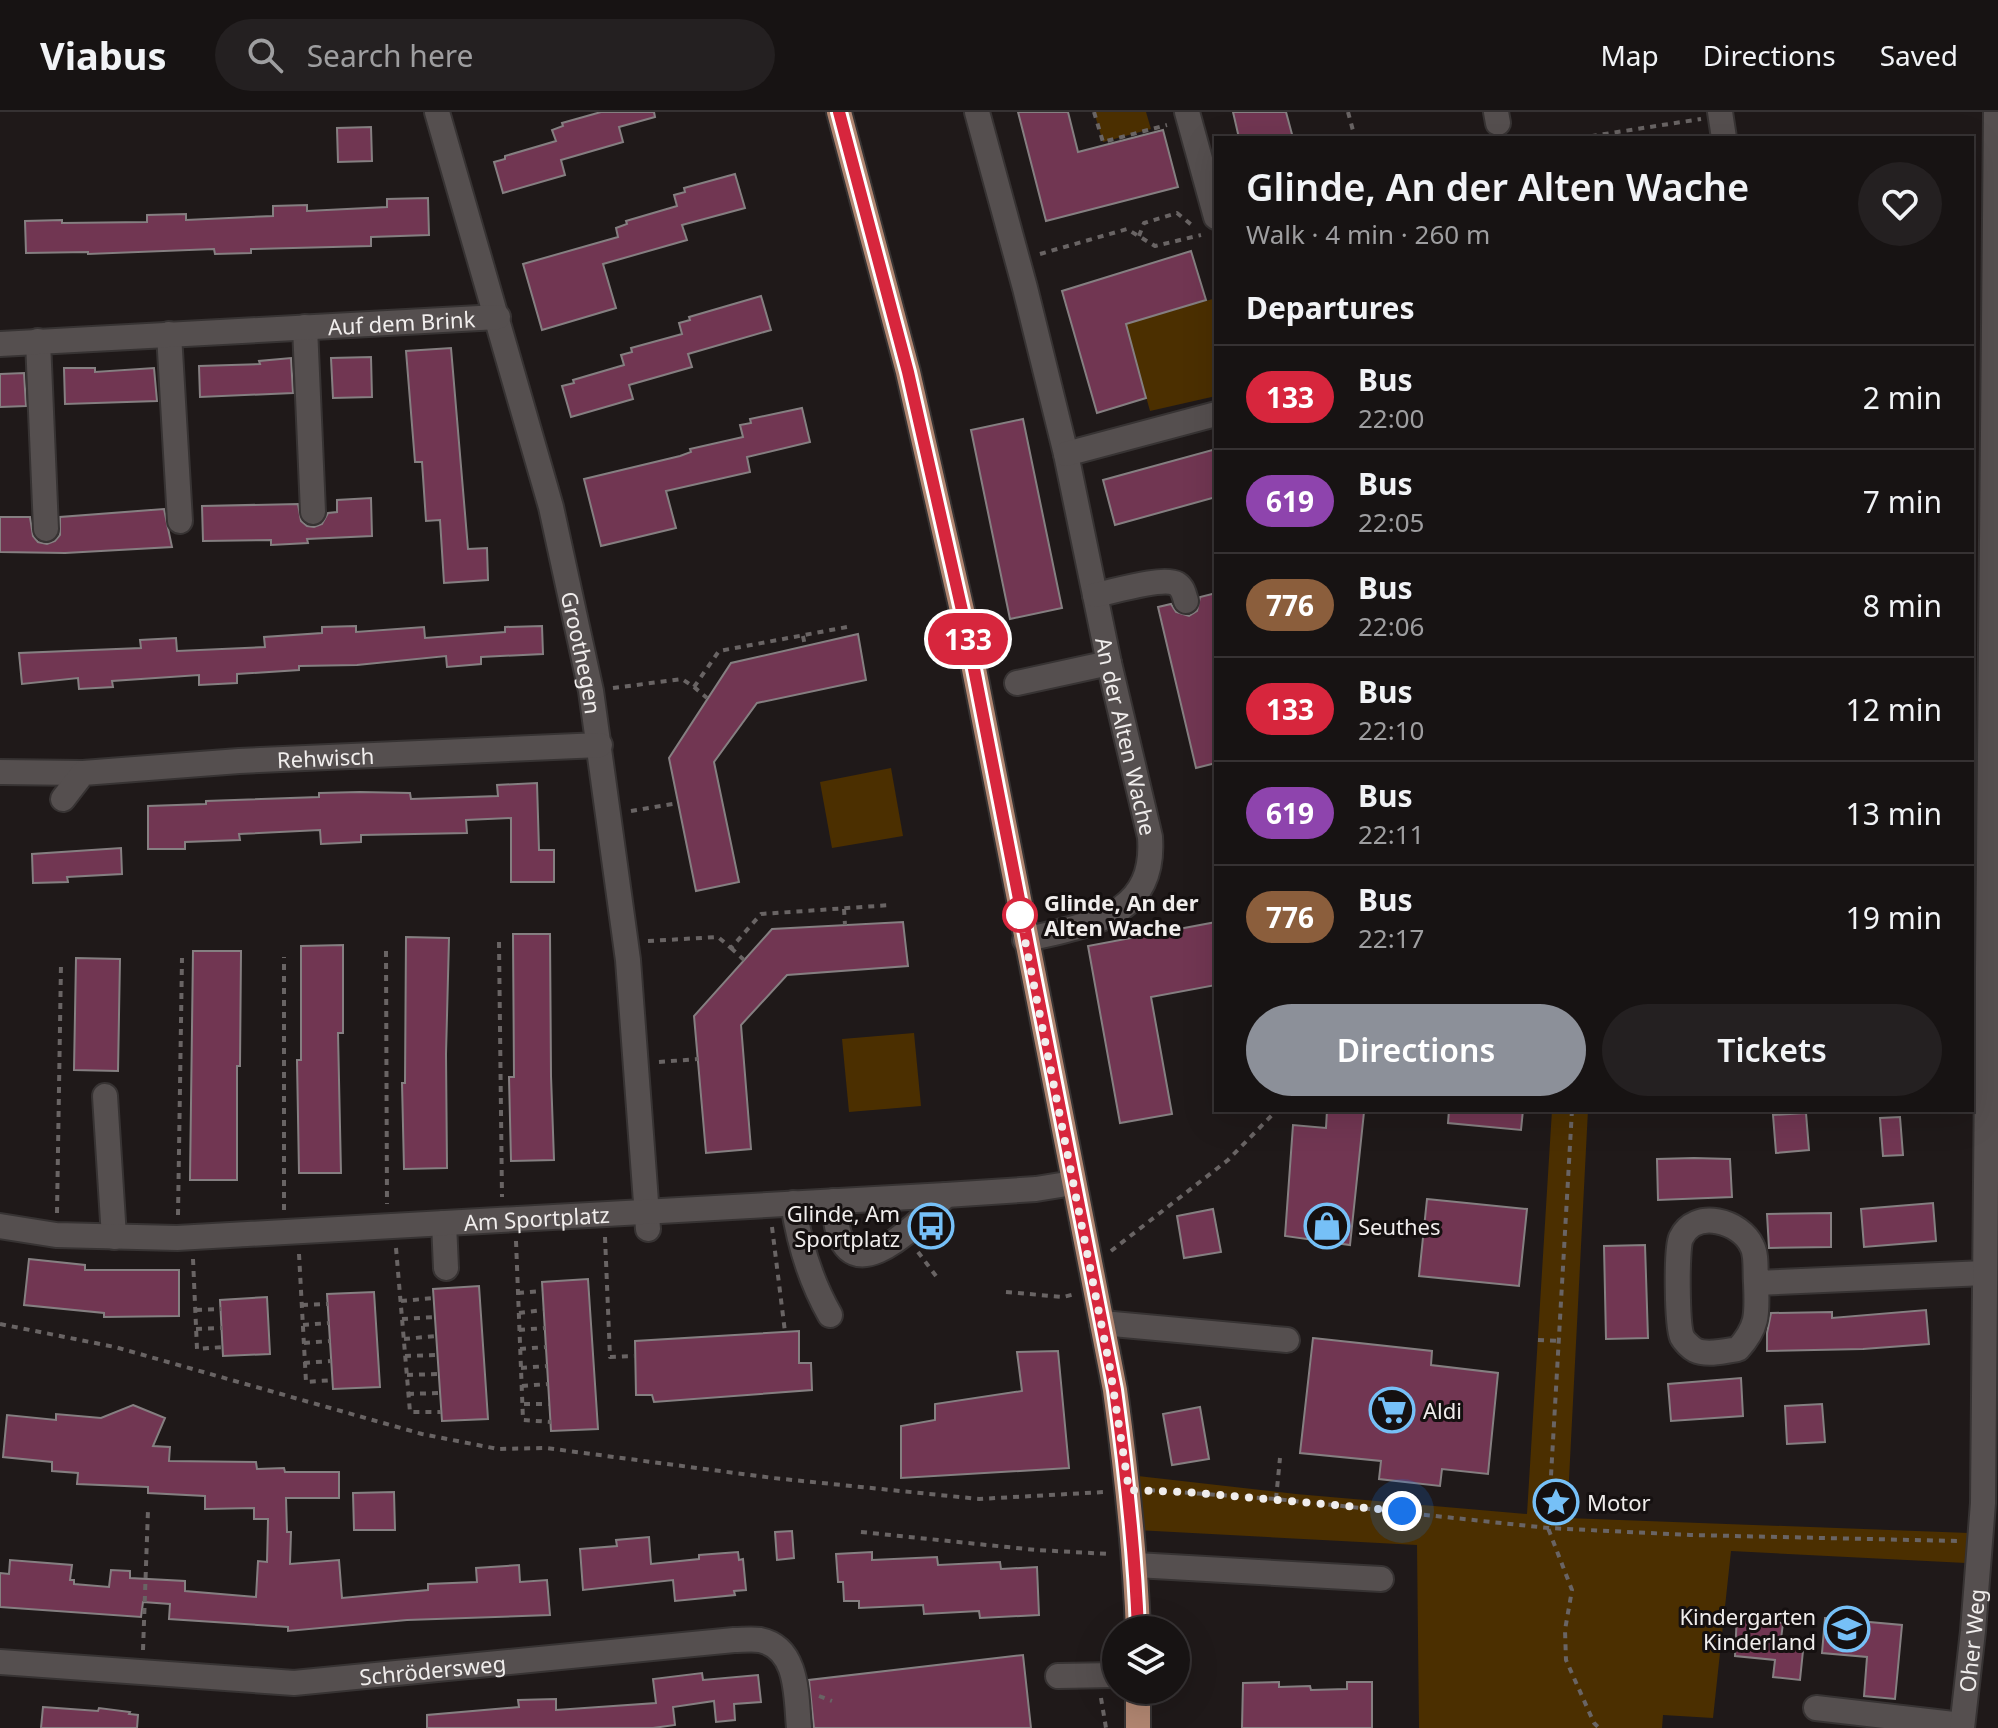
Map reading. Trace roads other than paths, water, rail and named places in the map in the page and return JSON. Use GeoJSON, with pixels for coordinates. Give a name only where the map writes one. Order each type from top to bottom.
{"type":"FeatureCollection","features":[{"type":"Feature","properties":{"kind":"main road"},"geometry":{"type":"LineString","coordinates":[[839,112],[922,432],[966,628],[1115,1390],[1129,1490],[1137,1616]]}},
{"type":"Feature","properties":{"kind":"main road"},"geometry":{"type":"LineString","coordinates":[[1138,1704],[1138,1728]]}},
{"type":"Feature","properties":{"kind":"street","name":"Groothegen"},"geometry":{"type":"LineString","coordinates":[[437,112],[551,507],[591,691],[625,943],[648,1220]]}},
{"type":"Feature","properties":{"kind":"street","name":"An der Alten Wache"},"geometry":{"type":"LineString","coordinates":[[977,112],[1018,260],[1066,454],[1152,855],[1148,875],[1139,893],[1126,906],[1111,916],[1025,940]]}},
{"type":"Feature","properties":{"kind":"street","name":"Oher Weg"},"geometry":{"type":"LineString","coordinates":[[1962,1726],[1989,1543],[1985,1273],[1992,1203],[1979,947],[1986,825],[1996,112]]}},
{"type":"Feature","properties":{"kind":"street"},"geometry":{"type":"LineString","coordinates":[[1188,116],[1214,210]]}},
{"type":"Feature","properties":{"kind":"street","name":"Auf dem Brink"},"geometry":{"type":"LineString","coordinates":[[0,344],[498,317]]}},
{"type":"Feature","properties":{"kind":"street","name":"Auf dem Brink"},"geometry":{"type":"LineString","coordinates":[[305,327],[313,512]]}},
{"type":"Feature","properties":{"kind":"street"},"geometry":{"type":"LineString","coordinates":[[169,334],[180,521]]}},
{"type":"Feature","properties":{"kind":"street"},"geometry":{"type":"LineString","coordinates":[[38,341],[46,529]]}},
{"type":"Feature","properties":{"kind":"street"},"geometry":{"type":"LineString","coordinates":[[1066,454],[1214,415]]}},
{"type":"Feature","properties":{"kind":"street"},"geometry":{"type":"LineString","coordinates":[[1095,595],[1161,581],[1174,582],[1181,587],[1186,601]]}},
{"type":"Feature","properties":{"kind":"street"},"geometry":{"type":"LineString","coordinates":[[1017,683],[1109,663]]}},
{"type":"Feature","properties":{"kind":"street","name":"Rehwisch"},"geometry":{"type":"LineString","coordinates":[[0,772],[83,773],[239,761],[600,745]]}},
{"type":"Feature","properties":{"kind":"street"},"geometry":{"type":"LineString","coordinates":[[63,799],[83,773]]}},
{"type":"Feature","properties":{"kind":"street"},"geometry":{"type":"LineString","coordinates":[[105,1096],[114,1237]]}},
{"type":"Feature","properties":{"kind":"street","name":"Am Sportplatz"},"geometry":{"type":"LineString","coordinates":[[0,1226],[56,1235],[185,1237],[249,1243],[291,1232],[337,1239],[391,1226],[509,1219],[558,1226],[603,1213],[648,1220],[709,1217],[781,1204],[1036,1189],[1073,1183]]}},
{"type":"Feature","properties":{"kind":"street"},"geometry":{"type":"LineString","coordinates":[[834,1201],[838,1234],[847,1247],[858,1254],[881,1250],[904,1235],[946,1195]]}},
{"type":"Feature","properties":{"kind":"street"},"geometry":{"type":"LineString","coordinates":[[781,1204],[830,1315]]}},
{"type":"Feature","properties":{"kind":"street"},"geometry":{"type":"LineString","coordinates":[[1709,1221],[1726,1222],[1741,1231],[1753,1247],[1756,1283],[1757,1315],[1751,1335],[1738,1349],[1722,1352],[1693,1350],[1683,1337],[1680,1321],[1677,1249],[1682,1234],[1693,1225],[1709,1221]]}},
{"type":"Feature","properties":{"kind":"street"},"geometry":{"type":"LineString","coordinates":[[444,1223],[446,1268]]}},
{"type":"Feature","properties":{"kind":"street"},"geometry":{"type":"LineString","coordinates":[[1756,1283],[1985,1273]]}},
{"type":"Feature","properties":{"kind":"street"},"geometry":{"type":"LineString","coordinates":[[1102,1323],[1287,1340]]}},
{"type":"Feature","properties":{"kind":"street"},"geometry":{"type":"LineString","coordinates":[[1135,1559],[1381,1579]]}},
{"type":"Feature","properties":{"kind":"street","name":"Schrödersweg"},"geometry":{"type":"LineString","coordinates":[[0,1662],[294,1683],[718,1641],[760,1640],[779,1648],[789,1662],[799,1728]]}},
{"type":"Feature","properties":{"kind":"street"},"geometry":{"type":"LineString","coordinates":[[1058,1676],[1102,1675]]}},
{"type":"Feature","properties":{"kind":"street"},"geometry":{"type":"LineString","coordinates":[[1816,1708],[1962,1726]]}},
{"type":"Feature","properties":{"kind":"place","name":"Glinde, An der Alten Wache"},"geometry":{"type":"Point","coordinates":[1020,915]}},
{"type":"Feature","properties":{"kind":"place","name":"Glinde, Am Sportplatz"},"geometry":{"type":"Point","coordinates":[931,1226]}},
{"type":"Feature","properties":{"kind":"place","name":"Seuthes"},"geometry":{"type":"Point","coordinates":[1327,1226]}},
{"type":"Feature","properties":{"kind":"place","name":"Aldi"},"geometry":{"type":"Point","coordinates":[1392,1410]}},
{"type":"Feature","properties":{"kind":"place","name":"Motor"},"geometry":{"type":"Point","coordinates":[1556,1502]}},
{"type":"Feature","properties":{"kind":"place","name":"Kindergarten Kinderland"},"geometry":{"type":"Point","coordinates":[1847,1629]}}]}
